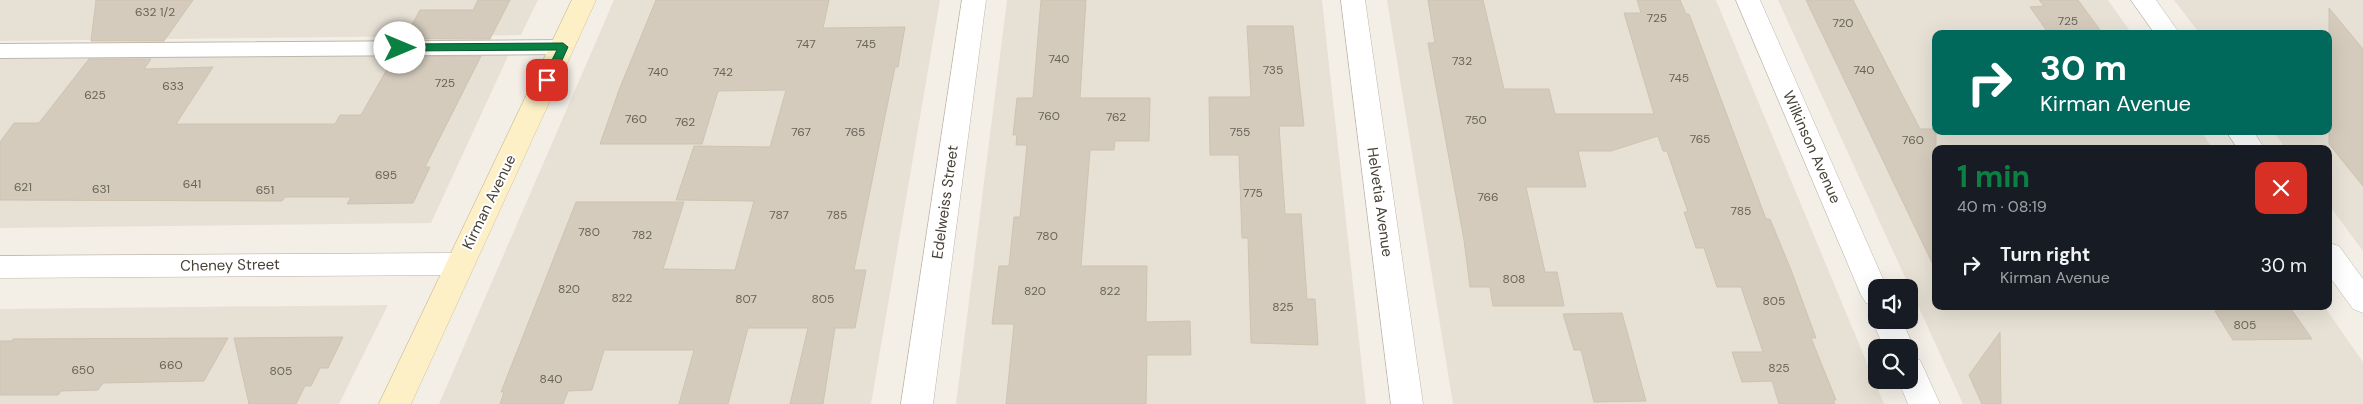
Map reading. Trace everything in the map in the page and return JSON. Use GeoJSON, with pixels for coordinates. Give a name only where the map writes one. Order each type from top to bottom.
{"type":"FeatureCollection","features":[{"type":"Feature","properties":{"kind":"street","name":"Kirman Avenue"},"geometry":{"type":"LineString","coordinates":[[396,404],[584,0]]}},
{"type":"Feature","properties":{"kind":"street","name":"Edelweiss Street"},"geometry":{"type":"LineString","coordinates":[[916,404],[974,0]]}},
{"type":"Feature","properties":{"kind":"street","name":"Helvetia Avenue"},"geometry":{"type":"LineString","coordinates":[[1353,0],[1408,404]]}},
{"type":"Feature","properties":{"kind":"street","name":"Wilkinson Avenue"},"geometry":{"type":"LineString","coordinates":[[1748,0],[1869,279]]}},
{"type":"Feature","properties":{"kind":"street"},"geometry":{"type":"LineString","coordinates":[[2143,0],[2165,30]]}},
{"type":"Feature","properties":{"kind":"street"},"geometry":{"type":"LineString","coordinates":[[2332,258],[2363,301]]}},
{"type":"Feature","properties":{"kind":"street","name":"Cheney Street"},"geometry":{"type":"LineString","coordinates":[[0,267],[460,264]]}},
{"type":"Feature","properties":{"kind":"street"},"geometry":{"type":"LineString","coordinates":[[1918,389],[1924,404]]}},
{"type":"Feature","properties":{"kind":"lane"},"geometry":{"type":"LineString","coordinates":[[0,51],[563,47]]}},
{"type":"Feature","properties":{"kind":"shaded area"},"geometry":{"type":"Polygon","coordinates":[[[0,0],[538,0],[521,35],[0,41],[0,0]]]}},
{"type":"Feature","properties":{"kind":"shaded area"},"geometry":{"type":"Polygon","coordinates":[[[614,0],[940,0],[871,404],[439,404],[614,0]]]}},
{"type":"Feature","properties":{"kind":"shaded area"},"geometry":{"type":"Polygon","coordinates":[[[1007,0],[1322,0],[1366,404],[956,404],[1007,0]]]}},
{"type":"Feature","properties":{"kind":"shaded area"},"geometry":{"type":"Polygon","coordinates":[[[1387,0],[1716,0],[1868,366],[1868,389],[1878,389],[1884,404],[1453,404],[1387,0]]]}},
{"type":"Feature","properties":{"kind":"shaded area"},"geometry":{"type":"Polygon","coordinates":[[[1778,0],[2108,0],[2129,30],[1932,30],[1932,135],[2204,135],[2210,145],[1932,145],[1932,310],[2327,310],[2363,362],[2363,404],[1963,404],[1918,306],[1918,279],[1906,279],[1778,0]]]}},
{"type":"Feature","properties":{"kind":"shaded area"},"geometry":{"type":"Polygon","coordinates":[[[2174,0],[2363,0],[2363,251],[2332,209],[2332,145],[2283,145],[2276,135],[2332,135],[2332,30],[2197,30],[2174,0]]]}},
{"type":"Feature","properties":{"kind":"shaded area"},"geometry":{"type":"Polygon","coordinates":[[[509,54],[431,223],[0,228],[0,59],[509,54]]]}},
{"type":"Feature","properties":{"kind":"shaded area"},"geometry":{"type":"Polygon","coordinates":[[[388,305],[339,404],[0,404],[0,309],[388,305]]]}},
{"type":"Feature","properties":{"kind":"building"},"geometry":{"type":"Polygon","coordinates":[[[96,0],[193,0],[164,41],[91,41],[96,0]]]}},
{"type":"Feature","properties":{"kind":"building"},"geometry":{"type":"Polygon","coordinates":[[[478,0],[510,0],[490,39],[404,39],[420,10],[473,10],[478,0]]]}},
{"type":"Feature","properties":{"kind":"building"},"geometry":{"type":"Polygon","coordinates":[[[656,0],[829,0],[823,28],[905,27],[898,67],[895,67],[854,270],[866,270],[855,328],[835,328],[823,404],[790,404],[808,328],[748,328],[728,404],[679,404],[694,350],[604,350],[592,390],[568,391],[563,404],[500,404],[504,392],[501,392],[576,202],[684,202],[663,269],[735,270],[754,201],[676,200],[694,146],[770,147],[786,90],[718,91],[702,144],[600,144],[619,90],[656,0]]]}},
{"type":"Feature","properties":{"kind":"building"},"geometry":{"type":"Polygon","coordinates":[[[1041,0],[1086,0],[1080,98],[1150,98],[1149,141],[1115,141],[1114,150],[1090,150],[1081,266],[1147,266],[1146,322],[1190,321],[1191,355],[1147,355],[1146,404],[1006,404],[1014,324],[992,324],[999,266],[1009,266],[1014,217],[1020,217],[1027,145],[1016,145],[1017,135],[1013,135],[1017,98],[1033,98],[1041,0]]]}},
{"type":"Feature","properties":{"kind":"building"},"geometry":{"type":"Polygon","coordinates":[[[1428,0],[1483,0],[1504,89],[1549,89],[1555,114],[1654,114],[1624,13],[1641,13],[1637,0],[1680,0],[1686,14],[1689,14],[1766,219],[1770,219],[1791,270],[1816,338],[1811,338],[1836,400],[1833,400],[1835,404],[1779,404],[1772,381],[1742,382],[1732,352],[1763,352],[1741,287],[1717,287],[1704,248],[1696,248],[1684,212],[1688,212],[1667,151],[1663,151],[1658,136],[1611,151],[1578,151],[1586,187],[1526,187],[1545,272],[1557,272],[1564,306],[1493,306],[1490,287],[1470,287],[1464,240],[1428,43],[1435,43],[1428,0]]]}},
{"type":"Feature","properties":{"kind":"building"},"geometry":{"type":"Polygon","coordinates":[[[1806,0],[1853,0],[1920,129],[1932,129],[1932,135],[1936,135],[1936,145],[1932,145],[1932,263],[1806,0]]]}},
{"type":"Feature","properties":{"kind":"building"},"geometry":{"type":"Polygon","coordinates":[[[2039,0],[2078,0],[2100,30],[2046,30],[2030,7],[2044,6],[2039,0]]]}},
{"type":"Feature","properties":{"kind":"building"},"geometry":{"type":"Polygon","coordinates":[[[2329,8],[2363,49],[2363,186],[2332,148],[2332,145],[2329,144],[2329,135],[2332,135],[2332,30],[2329,30],[2329,8]]]}},
{"type":"Feature","properties":{"kind":"building"},"geometry":{"type":"Polygon","coordinates":[[[1247,26],[1293,26],[1304,126],[1279,126],[1285,214],[1301,214],[1307,299],[1315,299],[1318,345],[1251,343],[1248,238],[1242,238],[1239,155],[1210,155],[1209,97],[1251,97],[1247,26]]]}},
{"type":"Feature","properties":{"kind":"building"},"geometry":{"type":"Polygon","coordinates":[[[481,56],[425,167],[430,167],[413,203],[347,204],[351,197],[285,197],[282,201],[0,200],[0,142],[14,123],[39,123],[89,59],[151,59],[144,69],[213,67],[176,124],[335,124],[340,115],[361,115],[394,57],[481,56]]]}},
{"type":"Feature","properties":{"kind":"building"},"geometry":{"type":"Polygon","coordinates":[[[2292,310],[2312,339],[2233,340],[2215,311],[2292,310]]]}},
{"type":"Feature","properties":{"kind":"building"},"geometry":{"type":"Polygon","coordinates":[[[1622,313],[1646,401],[1594,402],[1581,350],[1574,350],[1563,314],[1622,313]]]}},
{"type":"Feature","properties":{"kind":"building"},"geometry":{"type":"Polygon","coordinates":[[[2000,332],[2001,404],[1982,404],[1969,375],[2000,332]]]}},
{"type":"Feature","properties":{"kind":"building"},"geometry":{"type":"Polygon","coordinates":[[[343,337],[328,368],[320,368],[311,386],[305,386],[296,404],[249,404],[234,338],[343,337]]]}},
{"type":"Feature","properties":{"kind":"building"},"geometry":{"type":"Polygon","coordinates":[[[228,338],[204,381],[103,383],[98,390],[61,391],[58,395],[0,395],[0,341],[12,341],[13,339],[228,338]]]}},
{"type":"Feature","properties":{"kind":"route"},"geometry":{"type":"LineString","coordinates":[[400,48],[563,47],[547,80]]}}]}
